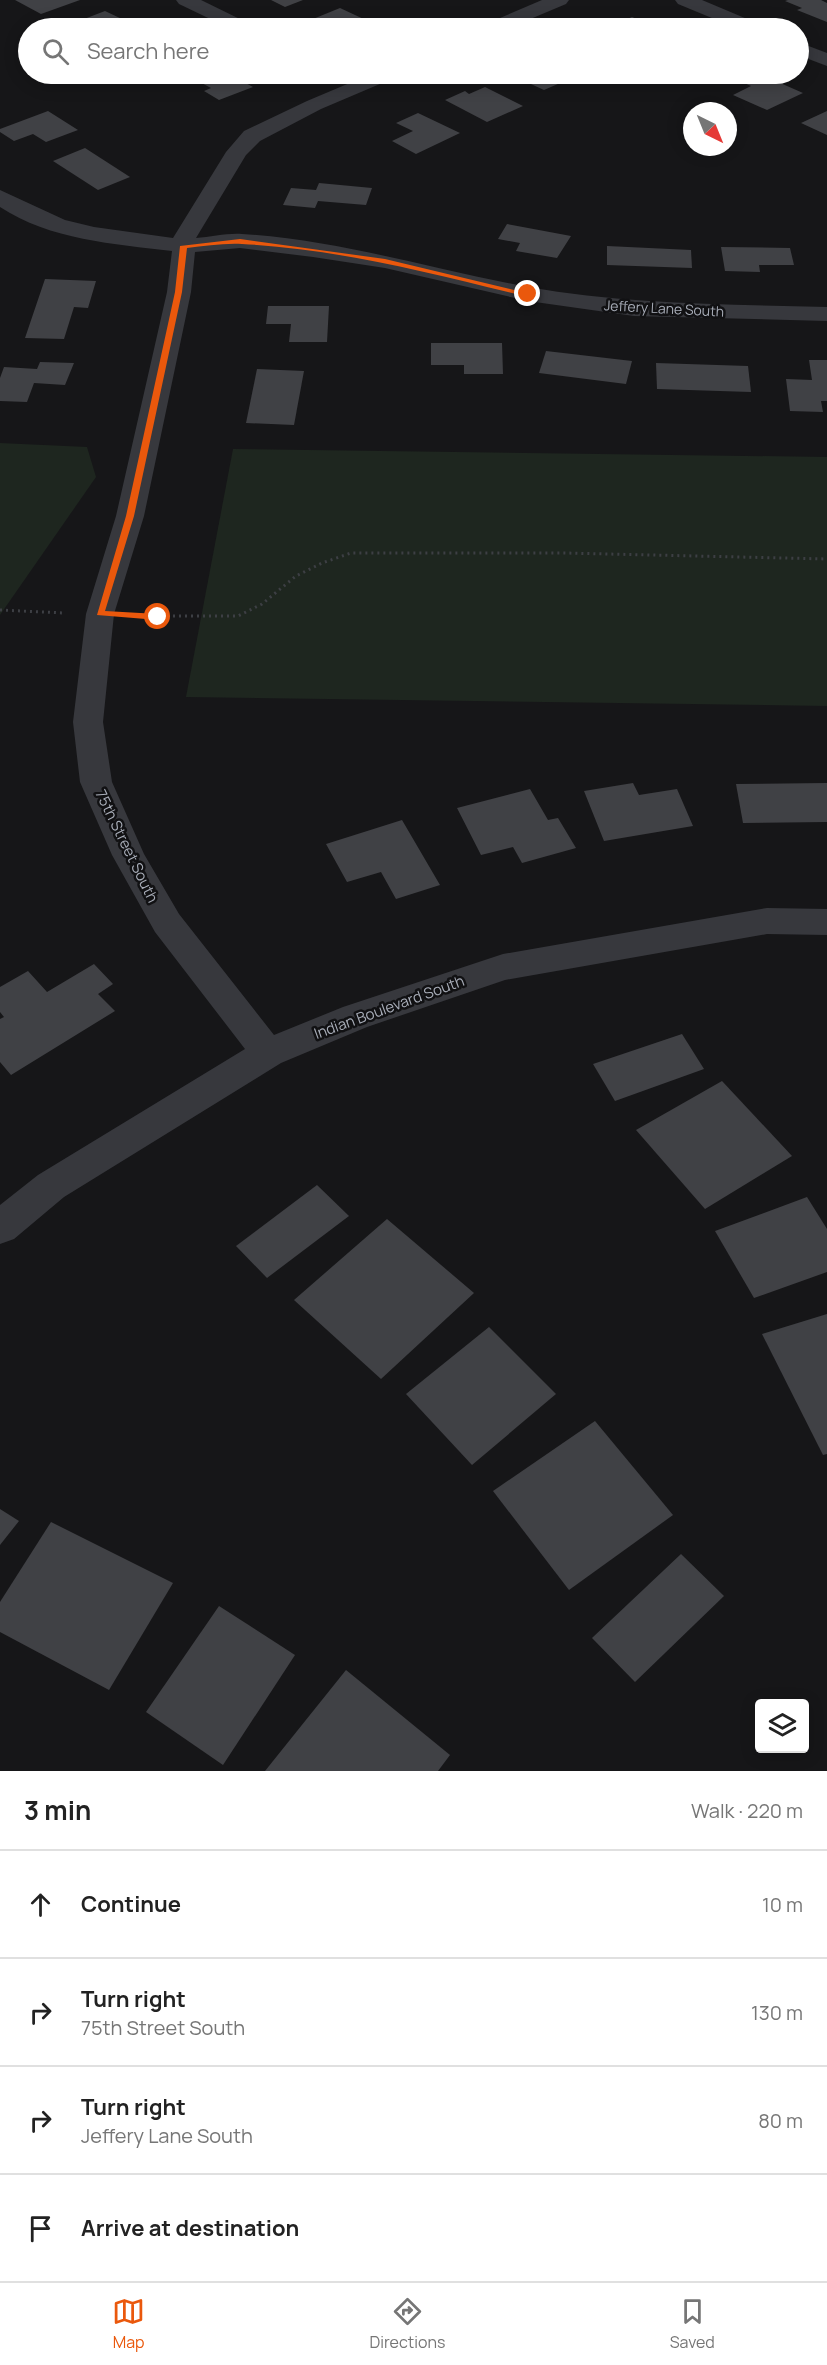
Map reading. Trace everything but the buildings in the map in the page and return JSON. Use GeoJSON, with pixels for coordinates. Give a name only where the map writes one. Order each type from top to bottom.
{"type":"FeatureCollection","features":[{"type":"Feature","properties":{"kind":"street"},"geometry":{"type":"LineString","coordinates":[[186,0],[223,18]]}},
{"type":"Feature","properties":{"kind":"street"},"geometry":{"type":"LineString","coordinates":[[517,18],[559,0]]}},
{"type":"Feature","properties":{"kind":"street"},"geometry":{"type":"LineString","coordinates":[[685,0],[728,18]]}},
{"type":"Feature","properties":{"kind":"street"},"geometry":{"type":"LineString","coordinates":[[809,53],[827,60]]}},
{"type":"Feature","properties":{"kind":"street"},"geometry":{"type":"LineString","coordinates":[[354,84],[358,86]]}},
{"type":"Feature","properties":{"kind":"street","name":"75th Street South"},"geometry":{"type":"LineString","coordinates":[[268,1053],[166,923],[128,855],[96,782],[88,722],[100,614],[133,505],[179,292],[185,236],[237,152],[252,136],[363,84]]}},
{"type":"Feature","properties":{"kind":"street","name":"Jeffery Lane South"},"geometry":{"type":"LineString","coordinates":[[0,197],[16,208],[57,225],[94,234],[184,246],[240,241],[314,250],[385,261],[528,294],[634,309],[827,314]]}},
{"type":"Feature","properties":{"kind":"street","name":"Indian Boulevard South"},"geometry":{"type":"LineString","coordinates":[[0,1227],[51,1186],[268,1053],[355,1017],[503,967],[767,921],[827,922]]}},
{"type":"Feature","properties":{"kind":"path"},"geometry":{"type":"LineString","coordinates":[[0,610],[158,617],[238,616],[261,604],[296,576],[322,563],[351,553],[564,553],[827,559]]}},
{"type":"Feature","properties":{"kind":"shaded area"},"geometry":{"type":"Polygon","coordinates":[[[0,443],[87,447],[96,477],[0,615],[0,443]]]}},
{"type":"Feature","properties":{"kind":"shaded area"},"geometry":{"type":"Polygon","coordinates":[[[233,449],[827,457],[827,706],[186,697],[233,449]]]}},
{"type":"Feature","properties":{"kind":"route"},"geometry":{"type":"LineString","coordinates":[[158,617],[100,614],[130,516],[179,292],[184,246],[240,241],[314,250],[385,261],[528,294]]}}]}
